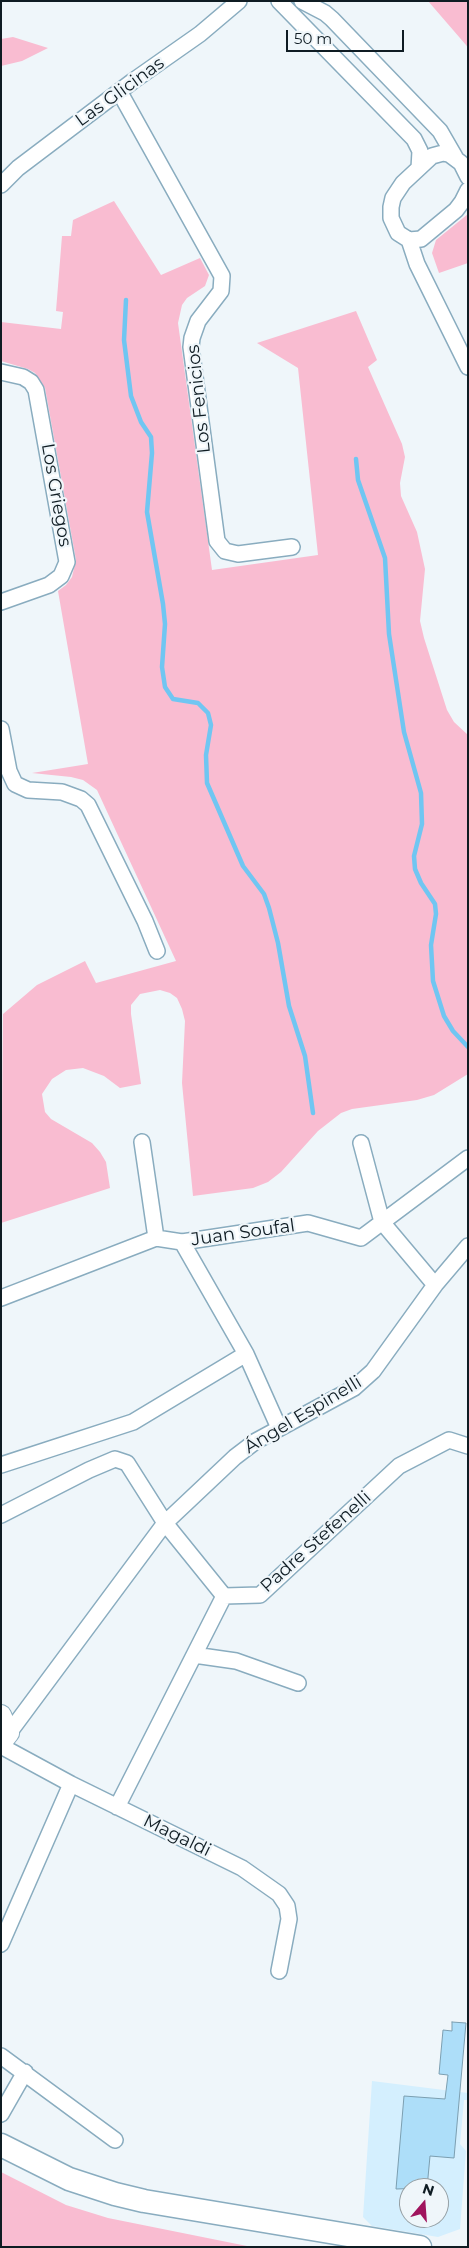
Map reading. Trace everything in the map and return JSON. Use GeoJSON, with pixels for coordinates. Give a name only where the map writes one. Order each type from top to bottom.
{"type":"FeatureCollection","features":[{"type":"Feature","properties":{"kind":"main road"},"geometry":{"type":"LineString","coordinates":[[1,2145],[69,2179],[115,2194],[144,2201],[420,2247]]}},
{"type":"Feature","properties":{"kind":"main road"},"geometry":{"type":"LineString","coordinates":[[1,2159],[74,2195],[120,2210],[326,2247]]}},
{"type":"Feature","properties":{"kind":"street","name":"Las Glicinas"},"geometry":{"type":"LineString","coordinates":[[2,184],[18,168],[119,91],[200,34],[239,1]]}},
{"type":"Feature","properties":{"kind":"street"},"geometry":{"type":"LineString","coordinates":[[279,1],[414,140],[420,150],[419,168]]}},
{"type":"Feature","properties":{"kind":"street"},"geometry":{"type":"LineString","coordinates":[[302,1],[325,13],[332,19],[440,130],[468,177]]}},
{"type":"Feature","properties":{"kind":"street","name":"Los Fenicios"},"geometry":{"type":"LineString","coordinates":[[119,91],[222,276],[221,291],[194,328],[190,348],[218,541],[225,551],[238,554],[292,547]]}},
{"type":"Feature","properties":{"kind":"street"},"geometry":{"type":"LineString","coordinates":[[455,157],[449,154],[437,154],[419,168],[398,190],[391,207],[394,227],[402,238],[409,240],[421,239],[462,202],[468,190]]}},
{"type":"Feature","properties":{"kind":"street"},"geometry":{"type":"LineString","coordinates":[[409,240],[417,264],[468,367]]}},
{"type":"Feature","properties":{"kind":"street","name":"Los Griegos"},"geometry":{"type":"LineString","coordinates":[[1,372],[23,377],[31,382],[36,390],[67,562],[61,576],[49,585],[1,602]]}},
{"type":"Feature","properties":{"kind":"street"},"geometry":{"type":"LineString","coordinates":[[1,729],[9,771],[16,784],[28,790],[67,793],[81,799],[88,805],[145,921],[157,951]]}},
{"type":"Feature","properties":{"kind":"street"},"geometry":{"type":"LineString","coordinates":[[142,1142],[156,1238]]}},
{"type":"Feature","properties":{"kind":"street"},"geometry":{"type":"LineString","coordinates":[[361,1143],[382,1222],[435,1285]]}},
{"type":"Feature","properties":{"kind":"street","name":"Juan Soufal"},"geometry":{"type":"LineString","coordinates":[[1,1298],[156,1238],[182,1242],[308,1223],[361,1238],[468,1158]]}},
{"type":"Feature","properties":{"kind":"street"},"geometry":{"type":"LineString","coordinates":[[182,1242],[246,1354],[279,1428]]}},
{"type":"Feature","properties":{"kind":"street","name":"Ángel Espinelli"},"geometry":{"type":"LineString","coordinates":[[3,1734],[165,1523],[235,1457],[256,1441],[354,1388],[373,1370],[390,1349],[435,1285],[468,1246]]}},
{"type":"Feature","properties":{"kind":"street"},"geometry":{"type":"LineString","coordinates":[[1,1465],[134,1422],[246,1354]]}},
{"type":"Feature","properties":{"kind":"street","name":"Padre Stefenelli"},"geometry":{"type":"LineString","coordinates":[[224,1596],[260,1595],[399,1466],[449,1440],[468,1446]]}},
{"type":"Feature","properties":{"kind":"street"},"geometry":{"type":"LineString","coordinates":[[1,1515],[89,1470],[115,1459],[127,1463],[165,1523],[224,1596],[117,1807]]}},
{"type":"Feature","properties":{"kind":"street"},"geometry":{"type":"LineString","coordinates":[[194,1655],[236,1661],[298,1683]]}},
{"type":"Feature","properties":{"kind":"street","name":"Magaldi"},"geometry":{"type":"LineString","coordinates":[[3,1734],[71,1784],[242,1868],[279,1894],[287,1906],[289,1919],[279,1970]]}},
{"type":"Feature","properties":{"kind":"street"},"geometry":{"type":"LineString","coordinates":[[1,1944],[71,1784]]}},
{"type":"Feature","properties":{"kind":"street"},"geometry":{"type":"LineString","coordinates":[[1,2056],[115,2140]]}},
{"type":"Feature","properties":{"kind":"street"},"geometry":{"type":"LineString","coordinates":[[1,2114],[25,2072]]}},
{"type":"Feature","properties":{"kind":"shaded area"},"geometry":{"type":"Polygon","coordinates":[[[428,1],[468,1],[468,48],[466,45],[428,1]]]}},
{"type":"Feature","properties":{"kind":"shaded area"},"geometry":{"type":"Polygon","coordinates":[[[13,37],[48,48],[22,61],[1,66],[1,39],[13,37]]]}},
{"type":"Feature","properties":{"kind":"shaded area"},"geometry":{"type":"Polygon","coordinates":[[[114,201],[161,275],[200,258],[209,275],[205,286],[187,298],[182,305],[178,323],[212,570],[318,555],[298,368],[257,343],[356,311],[377,360],[368,367],[402,444],[405,457],[400,483],[401,496],[417,532],[425,569],[420,621],[424,638],[447,710],[454,722],[468,735],[468,1074],[434,1095],[417,1100],[352,1109],[341,1113],[318,1131],[281,1172],[268,1182],[253,1188],[193,1196],[182,1083],[185,1021],[182,1009],[177,998],[170,993],[160,990],[140,994],[131,1005],[131,1014],[141,1084],[120,1088],[104,1076],[83,1068],[66,1070],[52,1079],[42,1094],[45,1112],[51,1119],[92,1143],[100,1152],[106,1162],[110,1188],[1,1223],[3,1014],[37,985],[85,961],[96,983],[176,961],[97,790],[83,780],[32,773],[88,764],[58,591],[72,577],[76,560],[45,388],[35,373],[1,361],[1,322],[61,329],[63,312],[56,311],[62,236],[71,236],[73,220],[114,201]]]}},
{"type":"Feature","properties":{"kind":"shaded area"},"geometry":{"type":"Polygon","coordinates":[[[468,214],[468,263],[439,273],[432,253],[436,240],[468,214]]]}},
{"type":"Feature","properties":{"kind":"shaded area"},"geometry":{"type":"Polygon","coordinates":[[[372,2081],[468,2093],[468,2100],[464,2100],[460,2144],[466,2151],[460,2229],[438,2237],[372,2226],[363,2217],[372,2081]]]}},
{"type":"Feature","properties":{"kind":"shaded area"},"geometry":{"type":"Polygon","coordinates":[[[1,2172],[66,2205],[108,2218],[252,2247],[1,2247],[1,2172]]]}},
{"type":"Feature","properties":{"kind":"building"},"geometry":{"type":"Polygon","coordinates":[[[452,2022],[466,2023],[454,2158],[430,2156],[428,2178],[399,2178],[399,2189],[396,2189],[404,2096],[445,2099],[448,2075],[439,2074],[443,2030],[452,2031],[452,2022]]]}},
{"type":"Feature","properties":{"kind":"waterway"},"geometry":{"type":"LineString","coordinates":[[126,300],[124,340],[131,396],[141,422],[151,437],[152,453],[147,512],[163,604],[165,624],[162,667],[165,687],[173,699],[198,703],[208,713],[211,725],[206,755],[207,783],[243,866],[264,894],[269,908],[278,943],[289,1006],[305,1056],[313,1113]]}},
{"type":"Feature","properties":{"kind":"waterway"},"geometry":{"type":"LineString","coordinates":[[356,459],[358,480],[385,558],[389,634],[404,732],[421,793],[422,824],[414,856],[415,869],[421,883],[435,904],[436,914],[431,945],[433,981],[444,1016],[453,1031],[468,1047]]}}]}
